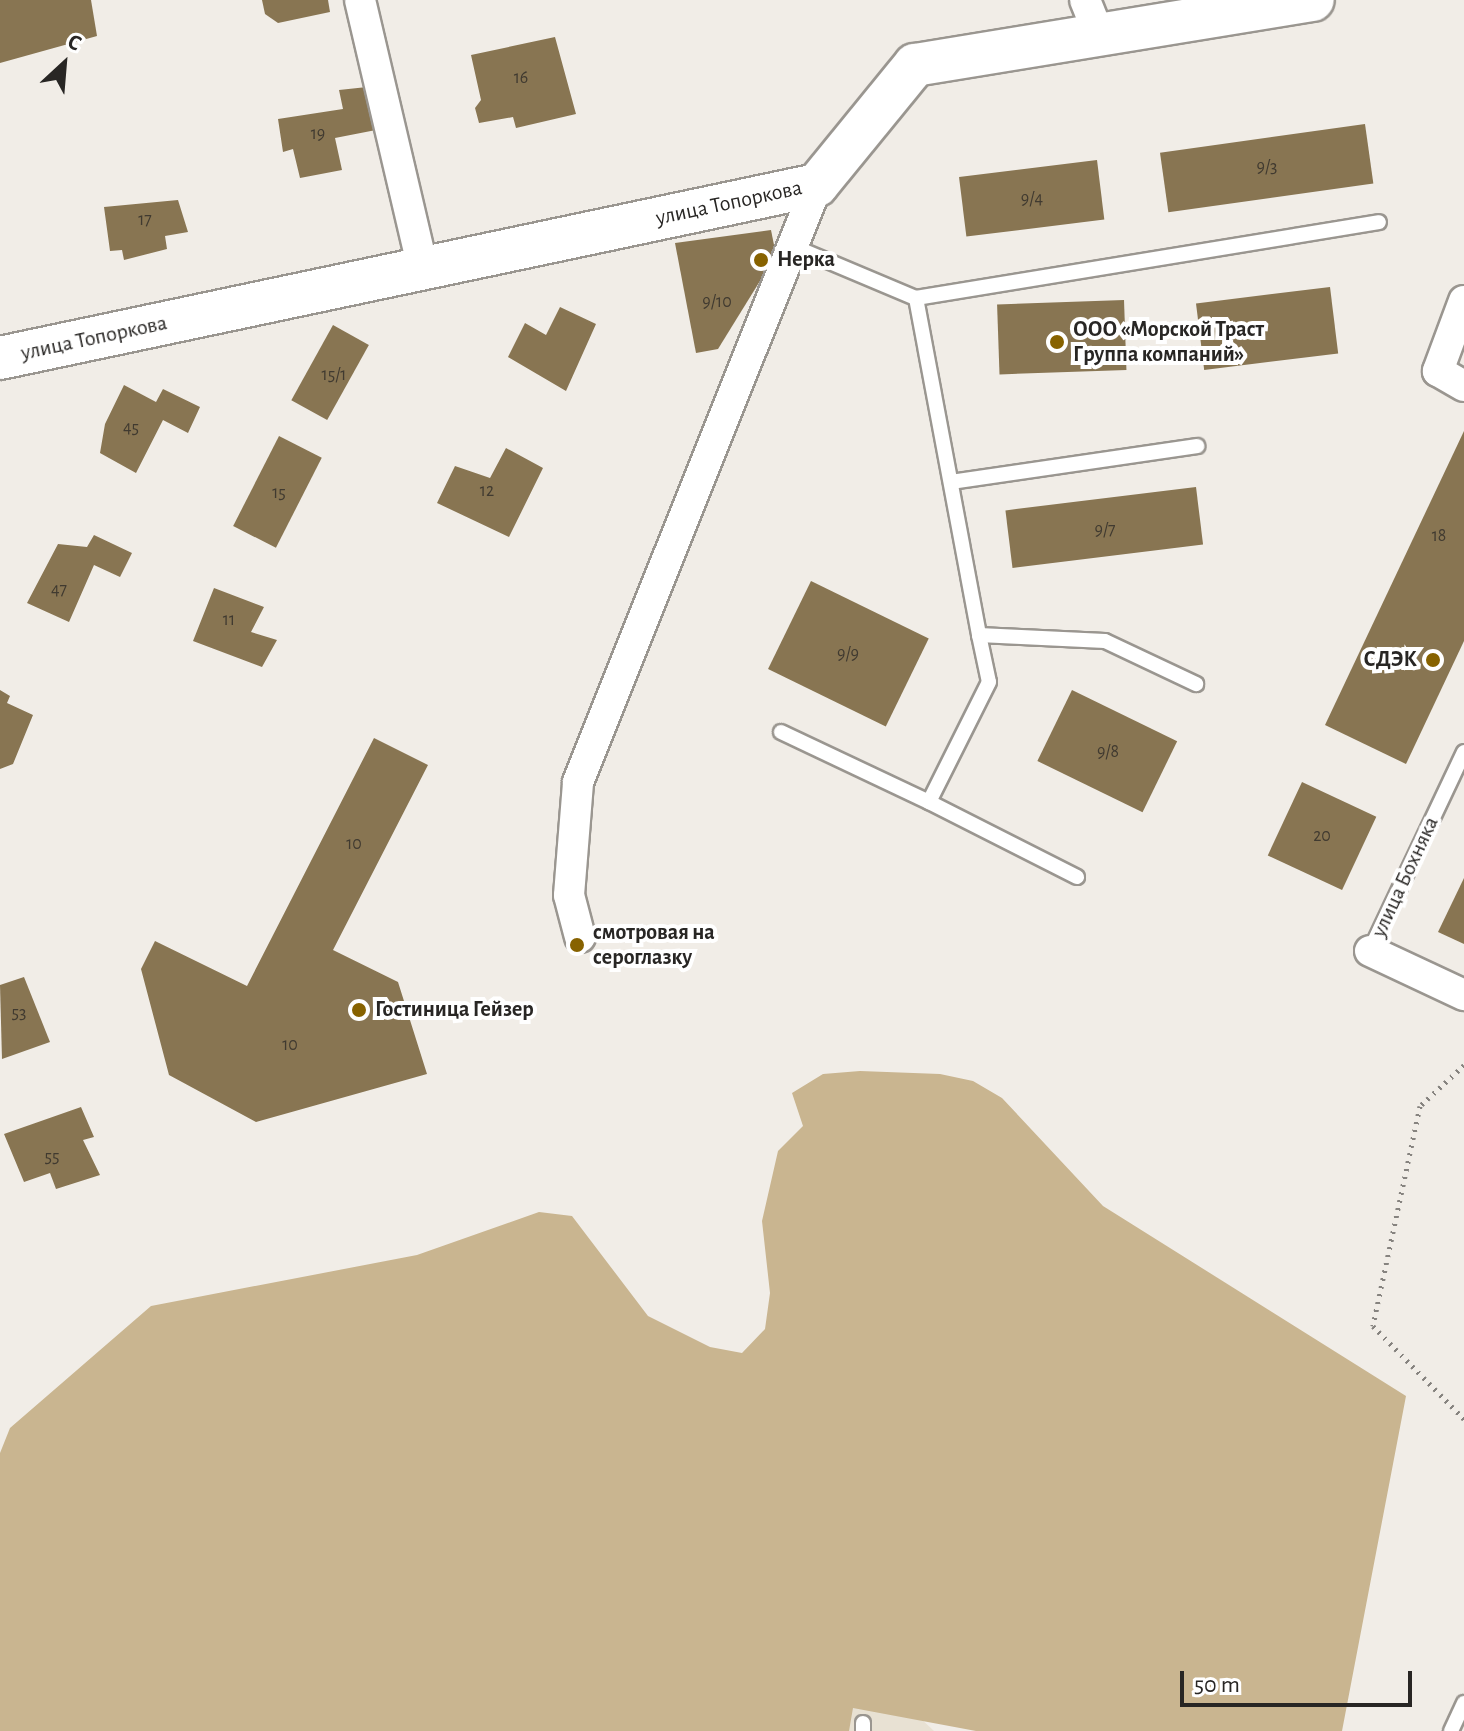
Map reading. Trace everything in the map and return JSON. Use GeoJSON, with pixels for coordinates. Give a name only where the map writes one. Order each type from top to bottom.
{"type":"FeatureCollection","features":[{"type":"Feature","properties":{"kind":"main road","name":"улица Топоркова"},"geometry":{"type":"LineString","coordinates":[[0,358],[817,185],[915,65],[1092,17],[1313,0]]}},
{"type":"Feature","properties":{"kind":"street"},"geometry":{"type":"LineString","coordinates":[[360,0],[423,268]]}},
{"type":"Feature","properties":{"kind":"street"},"geometry":{"type":"LineString","coordinates":[[580,937],[569,895],[578,782],[817,185]]}},
{"type":"Feature","properties":{"kind":"street"},"geometry":{"type":"LineString","coordinates":[[1464,301],[1438,371],[1464,386]]}},
{"type":"Feature","properties":{"kind":"street","name":"улица Бохняка"},"geometry":{"type":"LineString","coordinates":[[1370,951],[1464,995]]}},
{"type":"Feature","properties":{"kind":"lane"},"geometry":{"type":"LineString","coordinates":[[792,246],[916,298],[1379,222]]}},
{"type":"Feature","properties":{"kind":"lane"},"geometry":{"type":"LineString","coordinates":[[916,298],[989,682],[929,802]]}},
{"type":"Feature","properties":{"kind":"lane"},"geometry":{"type":"LineString","coordinates":[[951,482],[1197,446]]}},
{"type":"Feature","properties":{"kind":"lane"},"geometry":{"type":"LineString","coordinates":[[979,635],[1105,641],[1196,684]]}},
{"type":"Feature","properties":{"kind":"lane"},"geometry":{"type":"LineString","coordinates":[[781,732],[1077,877]]}},
{"type":"Feature","properties":{"kind":"lane","name":"улица Бохняка"},"geometry":{"type":"LineString","coordinates":[[1370,951],[1464,752]]}},
{"type":"Feature","properties":{"kind":"lane"},"geometry":{"type":"LineString","coordinates":[[1451,1731],[1464,1703]]}},
{"type":"Feature","properties":{"kind":"path"},"geometry":{"type":"LineString","coordinates":[[1464,1065],[1420,1106],[1373,1326],[1464,1419]]}},
{"type":"Feature","properties":{"kind":"shaded area"},"geometry":{"type":"Polygon","coordinates":[[[860,1071],[940,1074],[973,1081],[1002,1098],[1103,1206],[1406,1396],[1342,1731],[976,1731],[853,1708],[849,1731],[0,1731],[0,1453],[10,1428],[151,1306],[417,1255],[539,1212],[572,1216],[648,1316],[710,1347],[742,1353],[765,1329],[770,1293],[762,1221],[778,1151],[803,1126],[792,1093],[823,1074],[860,1071]]]}},
{"type":"Feature","properties":{"kind":"shaded area"},"geometry":{"type":"Polygon","coordinates":[[[810,1691],[902,1701],[934,1731],[797,1731],[810,1691]]]}},
{"type":"Feature","properties":{"kind":"building"},"geometry":{"type":"Polygon","coordinates":[[[0,0],[91,0],[97,36],[0,63],[0,0]]]}},
{"type":"Feature","properties":{"kind":"building"},"geometry":{"type":"Polygon","coordinates":[[[262,0],[328,0],[330,12],[278,23],[265,14],[262,0]]]}},
{"type":"Feature","properties":{"kind":"building"},"geometry":{"type":"Polygon","coordinates":[[[555,37],[576,114],[516,128],[513,117],[479,123],[475,108],[481,100],[471,55],[555,37]]]}},
{"type":"Feature","properties":{"kind":"building"},"geometry":{"type":"Polygon","coordinates":[[[367,87],[376,130],[335,138],[342,170],[300,178],[293,149],[283,152],[278,119],[343,109],[339,90],[367,87]]]}},
{"type":"Feature","properties":{"kind":"building"},"geometry":{"type":"Polygon","coordinates":[[[1365,124],[1373,183],[1168,212],[1160,153],[1365,124]]]}},
{"type":"Feature","properties":{"kind":"building"},"geometry":{"type":"Polygon","coordinates":[[[1097,160],[1104,220],[966,236],[959,177],[1097,160]]]}},
{"type":"Feature","properties":{"kind":"building"},"geometry":{"type":"Polygon","coordinates":[[[178,200],[188,232],[165,236],[167,249],[124,260],[122,250],[110,251],[104,207],[178,200]]]}},
{"type":"Feature","properties":{"kind":"building"},"geometry":{"type":"Polygon","coordinates":[[[771,230],[776,255],[718,349],[696,353],[675,243],[771,230]]]}},
{"type":"Feature","properties":{"kind":"building"},"geometry":{"type":"Polygon","coordinates":[[[1330,287],[1338,354],[1204,370],[1196,303],[1330,287]]]}},
{"type":"Feature","properties":{"kind":"building"},"geometry":{"type":"Polygon","coordinates":[[[1124,300],[1126,370],[1000,374],[997,304],[1124,300]]]}},
{"type":"Feature","properties":{"kind":"building"},"geometry":{"type":"Polygon","coordinates":[[[560,307],[596,324],[566,391],[508,357],[525,323],[546,335],[560,307]]]}},
{"type":"Feature","properties":{"kind":"building"},"geometry":{"type":"Polygon","coordinates":[[[333,325],[369,345],[327,420],[291,400],[333,325]]]}},
{"type":"Feature","properties":{"kind":"building"},"geometry":{"type":"Polygon","coordinates":[[[124,385],[156,402],[163,389],[200,407],[188,433],[163,420],[136,473],[100,453],[105,424],[124,385]]]}},
{"type":"Feature","properties":{"kind":"building"},"geometry":{"type":"Polygon","coordinates":[[[1464,431],[1464,641],[1406,764],[1325,725],[1464,431]]]}},
{"type":"Feature","properties":{"kind":"building"},"geometry":{"type":"Polygon","coordinates":[[[279,436],[322,458],[276,548],[233,526],[279,436]]]}},
{"type":"Feature","properties":{"kind":"building"},"geometry":{"type":"Polygon","coordinates":[[[506,448],[543,468],[509,537],[437,503],[455,466],[490,478],[506,448]]]}},
{"type":"Feature","properties":{"kind":"building"},"geometry":{"type":"Polygon","coordinates":[[[1196,487],[1203,545],[1012,568],[1005,510],[1196,487]]]}},
{"type":"Feature","properties":{"kind":"building"},"geometry":{"type":"Polygon","coordinates":[[[94,535],[132,553],[120,577],[94,565],[69,622],[27,603],[58,544],[87,547],[94,535]]]}},
{"type":"Feature","properties":{"kind":"building"},"geometry":{"type":"Polygon","coordinates":[[[811,581],[929,638],[886,727],[768,669],[811,581]]]}},
{"type":"Feature","properties":{"kind":"building"},"geometry":{"type":"Polygon","coordinates":[[[214,588],[264,607],[251,632],[277,640],[262,667],[193,641],[214,588]]]}},
{"type":"Feature","properties":{"kind":"building"},"geometry":{"type":"Polygon","coordinates":[[[0,690],[10,696],[7,703],[33,715],[13,764],[0,769],[0,690]]]}},
{"type":"Feature","properties":{"kind":"building"},"geometry":{"type":"Polygon","coordinates":[[[1072,690],[1177,741],[1143,812],[1037,761],[1072,690]]]}},
{"type":"Feature","properties":{"kind":"building"},"geometry":{"type":"Polygon","coordinates":[[[374,738],[428,765],[333,950],[398,982],[427,1074],[256,1122],[169,1075],[141,969],[155,941],[247,986],[374,738]]]}},
{"type":"Feature","properties":{"kind":"building"},"geometry":{"type":"Polygon","coordinates":[[[1302,782],[1376,817],[1342,890],[1268,855],[1302,782]]]}},
{"type":"Feature","properties":{"kind":"building"},"geometry":{"type":"Polygon","coordinates":[[[1464,878],[1464,944],[1438,932],[1464,878]]]}},
{"type":"Feature","properties":{"kind":"building"},"geometry":{"type":"Polygon","coordinates":[[[24,977],[50,1042],[2,1059],[0,985],[24,977]]]}},
{"type":"Feature","properties":{"kind":"building"},"geometry":{"type":"Polygon","coordinates":[[[81,1107],[94,1137],[83,1140],[100,1175],[56,1189],[50,1173],[24,1182],[4,1134],[81,1107]]]}},
{"type":"Feature","properties":{"kind":"place","name":"Нерка"},"geometry":{"type":"Point","coordinates":[761,260]}},
{"type":"Feature","properties":{"kind":"place","name":"ООО «Морской Траст Группа компаний»"},"geometry":{"type":"Point","coordinates":[1057,342]}},
{"type":"Feature","properties":{"kind":"place","name":"СДЭК"},"geometry":{"type":"Point","coordinates":[1433,660]}},
{"type":"Feature","properties":{"kind":"place","name":"смотровая на сероглазку"},"geometry":{"type":"Point","coordinates":[577,945]}},
{"type":"Feature","properties":{"kind":"place","name":"Гостиница Гейзер"},"geometry":{"type":"Point","coordinates":[359,1010]}}]}
